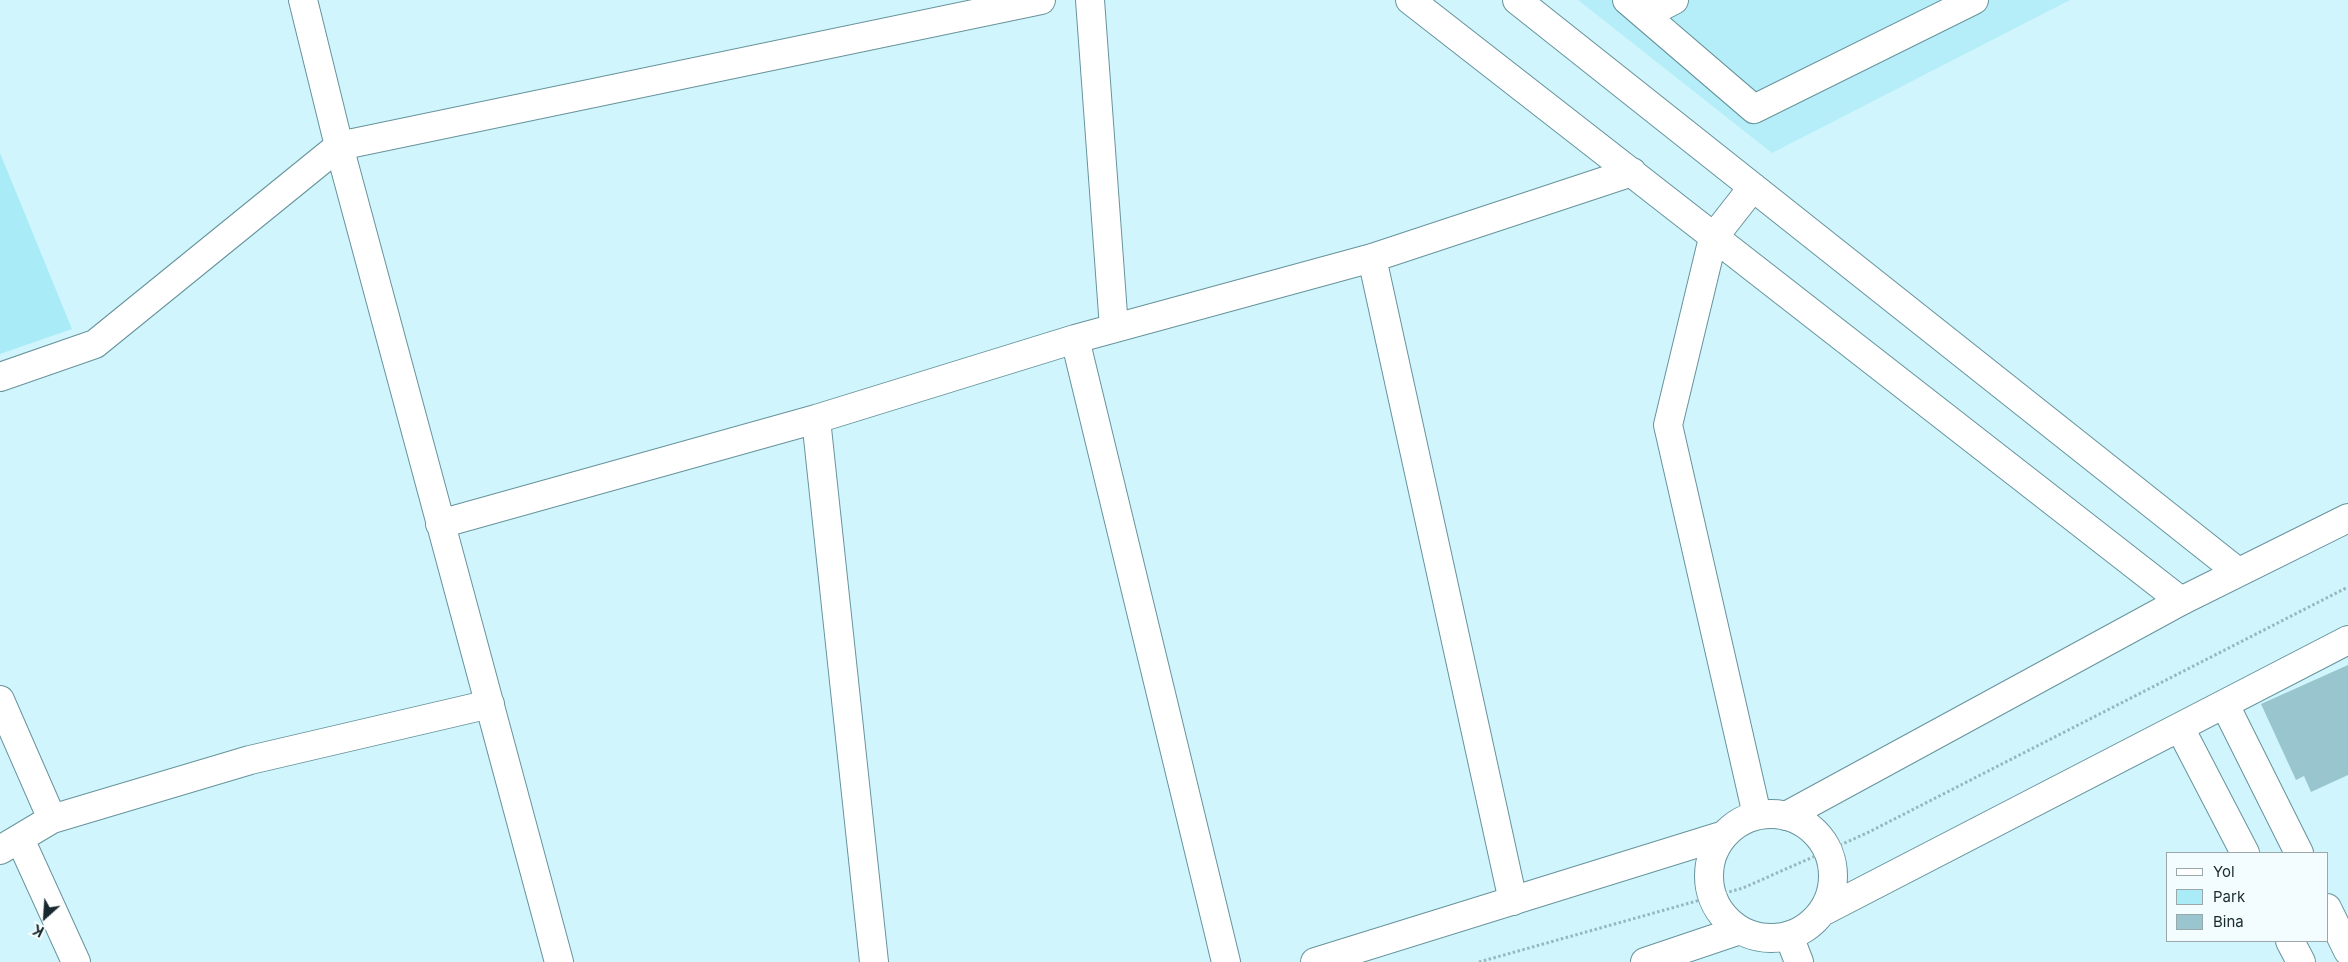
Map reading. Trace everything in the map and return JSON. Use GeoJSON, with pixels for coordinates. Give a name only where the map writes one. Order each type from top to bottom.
{"type":"FeatureCollection","features":[{"type":"Feature","properties":{"kind":"street"},"geometry":{"type":"LineString","coordinates":[[303,0],[339,146],[559,962]]}},
{"type":"Feature","properties":{"kind":"street"},"geometry":{"type":"LineString","coordinates":[[0,376],[95,344],[339,146],[1042,0]]}},
{"type":"Feature","properties":{"kind":"street"},"geometry":{"type":"LineString","coordinates":[[1090,0],[1114,328]]}},
{"type":"Feature","properties":{"kind":"street"},"geometry":{"type":"LineString","coordinates":[[1410,0],[2181,601]]}},
{"type":"Feature","properties":{"kind":"street"},"geometry":{"type":"LineString","coordinates":[[1517,0],[2238,572]]}},
{"type":"Feature","properties":{"kind":"street"},"geometry":{"type":"LineString","coordinates":[[1636,8],[1674,0]]}},
{"type":"Feature","properties":{"kind":"street"},"geometry":{"type":"LineString","coordinates":[[1636,8],[1754,110],[1974,0]]}},
{"type":"Feature","properties":{"kind":"street"},"geometry":{"type":"LineString","coordinates":[[440,524],[816,419],[1075,339],[1372,258],[1632,172]]}},
{"type":"Feature","properties":{"kind":"street"},"geometry":{"type":"LineString","coordinates":[[1753,187],[1713,238],[1668,424],[1757,815]]}},
{"type":"Feature","properties":{"kind":"street"},"geometry":{"type":"LineString","coordinates":[[1372,258],[1513,901]]}},
{"type":"Feature","properties":{"kind":"street"},"geometry":{"type":"LineString","coordinates":[[1075,339],[1226,962]]}},
{"type":"Feature","properties":{"kind":"street"},"geometry":{"type":"LineString","coordinates":[[816,419],[874,962]]}},
{"type":"Feature","properties":{"kind":"street"},"geometry":{"type":"LineString","coordinates":[[1786,816],[2181,601],[2348,518]]}},
{"type":"Feature","properties":{"kind":"street"},"geometry":{"type":"LineString","coordinates":[[1824,911],[1832,891],[1834,869],[1828,851],[1814,831],[1796,818],[1777,814],[1757,815],[1739,822],[1724,835],[1713,851],[1708,870],[1710,890],[1717,908],[1730,924],[1740,930],[1768,939],[1789,936],[1809,927],[1824,911],[2348,640]]}},
{"type":"Feature","properties":{"kind":"street"},"geometry":{"type":"LineString","coordinates":[[0,700],[52,819]]}},
{"type":"Feature","properties":{"kind":"street"},"geometry":{"type":"LineString","coordinates":[[76,962],[10,844],[52,819],[250,760],[490,704]]}},
{"type":"Feature","properties":{"kind":"street"},"geometry":{"type":"LineString","coordinates":[[2225,705],[2298,852]]}},
{"type":"Feature","properties":{"kind":"street"},"geometry":{"type":"LineString","coordinates":[[2180,728],[2244,852]]}},
{"type":"Feature","properties":{"kind":"street"},"geometry":{"type":"LineString","coordinates":[[1315,962],[1724,835]]}},
{"type":"Feature","properties":{"kind":"street"},"geometry":{"type":"LineString","coordinates":[[2328,910],[2348,951]]}},
{"type":"Feature","properties":{"kind":"street"},"geometry":{"type":"LineString","coordinates":[[1645,962],[1740,930]]}},
{"type":"Feature","properties":{"kind":"street"},"geometry":{"type":"LineString","coordinates":[[1789,936],[1799,962]]}},
{"type":"Feature","properties":{"kind":"street"},"geometry":{"type":"LineString","coordinates":[[2291,942],[2301,962]]}},
{"type":"Feature","properties":{"kind":"path"},"geometry":{"type":"LineString","coordinates":[[1479,962],[1743,888],[1867,833],[2348,587]]}},
{"type":"Feature","properties":{"kind":"shaded area"},"geometry":{"type":"Polygon","coordinates":[[[1578,0],[2070,0],[1772,153],[1578,0]]]}},
{"type":"Feature","properties":{"kind":"green space"},"geometry":{"type":"Polygon","coordinates":[[[0,153],[72,329],[0,354],[0,153]]]}},
{"type":"Feature","properties":{"kind":"building"},"geometry":{"type":"Polygon","coordinates":[[[2348,665],[2348,775],[2311,792],[2304,776],[2296,780],[2261,704],[2348,665]]]}}]}
